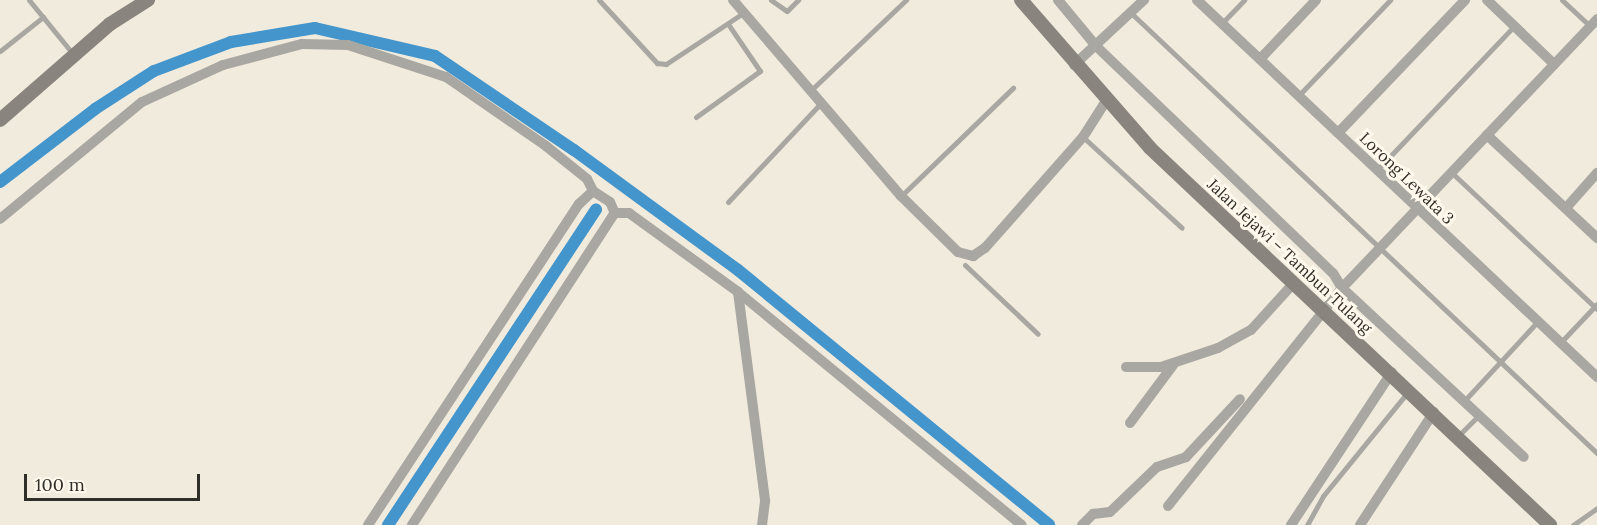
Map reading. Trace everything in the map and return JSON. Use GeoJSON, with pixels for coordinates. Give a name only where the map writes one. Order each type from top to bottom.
{"type":"FeatureCollection","features":[{"type":"Feature","properties":{"kind":"street"},"geometry":{"type":"LineString","coordinates":[[0,120],[73,54],[148,0]]}},
{"type":"Feature","properties":{"kind":"street"},"geometry":{"type":"LineString","coordinates":[[733,0],[808,93],[901,196],[958,252],[973,256],[985,248],[1083,137],[1106,101]]}},
{"type":"Feature","properties":{"kind":"street","name":"Jalan Jejawi – Tambun Tulang"},"geometry":{"type":"LineString","coordinates":[[1021,0],[1106,101],[1293,284],[1392,372],[1550,525]]}},
{"type":"Feature","properties":{"kind":"street"},"geometry":{"type":"LineString","coordinates":[[1058,0],[1096,46],[1333,273],[1341,288],[1524,457]]}},
{"type":"Feature","properties":{"kind":"street","name":"Lorong Lewata 3"},"geometry":{"type":"LineString","coordinates":[[1197,0],[1597,377]]}},
{"type":"Feature","properties":{"kind":"street"},"geometry":{"type":"LineString","coordinates":[[1261,58],[1316,0]]}},
{"type":"Feature","properties":{"kind":"street"},"geometry":{"type":"LineString","coordinates":[[1338,133],[1465,0]]}},
{"type":"Feature","properties":{"kind":"street"},"geometry":{"type":"LineString","coordinates":[[1487,0],[1554,64]]}},
{"type":"Feature","properties":{"kind":"street"},"geometry":{"type":"LineString","coordinates":[[1074,65],[1141,1]]}},
{"type":"Feature","properties":{"kind":"street"},"geometry":{"type":"LineString","coordinates":[[1168,506],[1325,312],[1341,288],[1554,64],[1595,24]]}},
{"type":"Feature","properties":{"kind":"street"},"geometry":{"type":"LineString","coordinates":[[0,219],[142,102],[223,65],[302,44],[348,45],[446,77],[546,146],[587,178],[593,191],[610,202],[615,213]]}},
{"type":"Feature","properties":{"kind":"street"},"geometry":{"type":"LineString","coordinates":[[1487,135],[1597,238]]}},
{"type":"Feature","properties":{"kind":"street"},"geometry":{"type":"LineString","coordinates":[[1566,208],[1597,173]]}},
{"type":"Feature","properties":{"kind":"street"},"geometry":{"type":"LineString","coordinates":[[368,525],[579,204],[593,191]]}},
{"type":"Feature","properties":{"kind":"street"},"geometry":{"type":"LineString","coordinates":[[615,213],[629,213],[738,292],[1022,525]]}},
{"type":"Feature","properties":{"kind":"street"},"geometry":{"type":"LineString","coordinates":[[412,525],[615,213]]}},
{"type":"Feature","properties":{"kind":"street"},"geometry":{"type":"LineString","coordinates":[[1126,367],[1173,365],[1251,330],[1293,284]]}},
{"type":"Feature","properties":{"kind":"street"},"geometry":{"type":"LineString","coordinates":[[738,292],[765,501],[762,525]]}},
{"type":"Feature","properties":{"kind":"street"},"geometry":{"type":"LineString","coordinates":[[1130,423],[1173,365]]}},
{"type":"Feature","properties":{"kind":"street"},"geometry":{"type":"LineString","coordinates":[[1291,525],[1392,372]]}},
{"type":"Feature","properties":{"kind":"street"},"geometry":{"type":"LineString","coordinates":[[1082,525],[1093,514],[1110,512],[1157,467],[1186,457],[1240,399]]}},
{"type":"Feature","properties":{"kind":"street"},"geometry":{"type":"LineString","coordinates":[[1360,525],[1434,412]]}},
{"type":"Feature","properties":{"kind":"lane"},"geometry":{"type":"LineString","coordinates":[[29,0],[73,54]]}},
{"type":"Feature","properties":{"kind":"lane"},"geometry":{"type":"LineString","coordinates":[[599,0],[657,63],[666,63],[743,13]]}},
{"type":"Feature","properties":{"kind":"lane"},"geometry":{"type":"LineString","coordinates":[[771,0],[787,10],[798,0]]}},
{"type":"Feature","properties":{"kind":"lane"},"geometry":{"type":"LineString","coordinates":[[808,93],[906,0]]}},
{"type":"Feature","properties":{"kind":"lane"},"geometry":{"type":"LineString","coordinates":[[1222,23],[1244,0]]}},
{"type":"Feature","properties":{"kind":"lane"},"geometry":{"type":"LineString","coordinates":[[1299,95],[1390,0]]}},
{"type":"Feature","properties":{"kind":"lane"},"geometry":{"type":"LineString","coordinates":[[1562,0],[1595,24]]}},
{"type":"Feature","properties":{"kind":"lane"},"geometry":{"type":"LineString","coordinates":[[1131,13],[1597,453]]}},
{"type":"Feature","properties":{"kind":"lane"},"geometry":{"type":"LineString","coordinates":[[0,51],[43,17]]}},
{"type":"Feature","properties":{"kind":"lane"},"geometry":{"type":"LineString","coordinates":[[696,117],[760,71],[728,24]]}},
{"type":"Feature","properties":{"kind":"lane"},"geometry":{"type":"LineString","coordinates":[[1377,170],[1514,26]]}},
{"type":"Feature","properties":{"kind":"lane"},"geometry":{"type":"LineString","coordinates":[[901,196],[1013,88]]}},
{"type":"Feature","properties":{"kind":"lane"},"geometry":{"type":"LineString","coordinates":[[728,202],[819,105]]}},
{"type":"Feature","properties":{"kind":"lane"},"geometry":{"type":"LineString","coordinates":[[1083,137],[1182,228]]}},
{"type":"Feature","properties":{"kind":"lane"},"geometry":{"type":"LineString","coordinates":[[1451,172],[1596,306],[1560,343]]}},
{"type":"Feature","properties":{"kind":"lane"},"geometry":{"type":"LineString","coordinates":[[965,265],[1038,334]]}},
{"type":"Feature","properties":{"kind":"lane"},"geometry":{"type":"LineString","coordinates":[[1464,401],[1538,321]]}},
{"type":"Feature","properties":{"kind":"lane"},"geometry":{"type":"LineString","coordinates":[[1306,525],[1323,496],[1410,390]]}},
{"type":"Feature","properties":{"kind":"lane"},"geometry":{"type":"LineString","coordinates":[[1459,435],[1479,415]]}},
{"type":"Feature","properties":{"kind":"lane"},"geometry":{"type":"LineString","coordinates":[[1573,525],[1597,508]]}},
{"type":"Feature","properties":{"kind":"waterway"},"geometry":{"type":"LineString","coordinates":[[0,182],[95,109],[154,71],[231,42],[315,28],[435,56],[574,150],[738,270],[1049,525]]}},
{"type":"Feature","properties":{"kind":"waterway"},"geometry":{"type":"LineString","coordinates":[[388,525],[596,209]]}}]}
